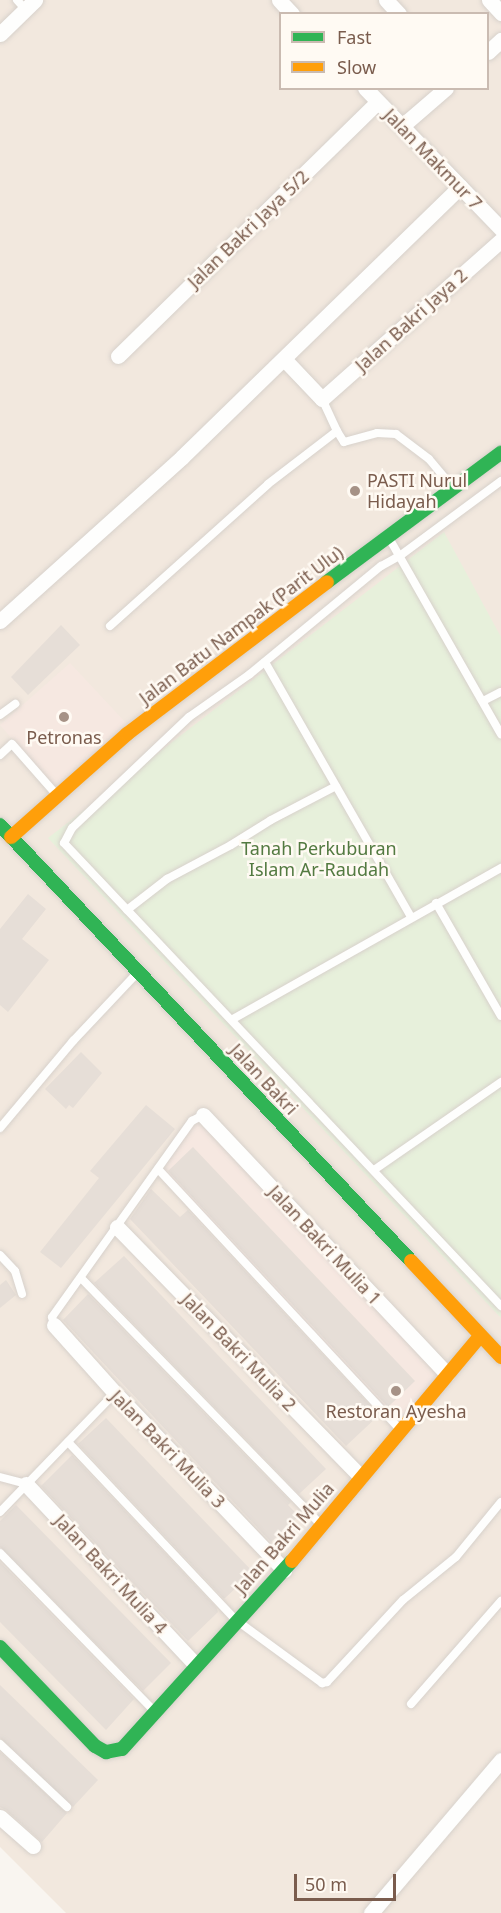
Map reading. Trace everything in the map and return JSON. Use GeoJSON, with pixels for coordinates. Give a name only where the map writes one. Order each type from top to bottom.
{"type":"FeatureCollection","features":[{"type":"Feature","properties":{"kind":"street"},"geometry":{"type":"LineString","coordinates":[[386,0],[397,12]]}},
{"type":"Feature","properties":{"kind":"street"},"geometry":{"type":"LineString","coordinates":[[0,34],[26,3]]}},
{"type":"Feature","properties":{"kind":"street"},"geometry":{"type":"LineString","coordinates":[[489,51],[501,40]]}},
{"type":"Feature","properties":{"kind":"street","name":"Jalan Makmur 7"},"geometry":{"type":"LineString","coordinates":[[367,90],[501,229]]}},
{"type":"Feature","properties":{"kind":"street"},"geometry":{"type":"LineString","coordinates":[[402,126],[444,90]]}},
{"type":"Feature","properties":{"kind":"street","name":"Jalan Bakri Jaya 5/2"},"geometry":{"type":"LineString","coordinates":[[118,356],[377,102]]}},
{"type":"Feature","properties":{"kind":"street"},"geometry":{"type":"LineString","coordinates":[[0,621],[100,533],[284,359],[460,187]]}},
{"type":"Feature","properties":{"kind":"street","name":"Jalan Bakri Jaya 2"},"geometry":{"type":"LineString","coordinates":[[322,399],[501,240]]}},
{"type":"Feature","properties":{"kind":"street"},"geometry":{"type":"LineString","coordinates":[[284,359],[322,399]]}},
{"type":"Feature","properties":{"kind":"street","name":"Jalan Batu Nampak (Parit Ulu)"},"geometry":{"type":"LineString","coordinates":[[11,837],[127,734],[224,658],[501,453]]}},
{"type":"Feature","properties":{"kind":"street","name":"Jalan Bakri"},"geometry":{"type":"LineString","coordinates":[[0,825],[480,1336],[498,1349]]}},
{"type":"Feature","properties":{"kind":"street","name":"Jalan Bakri Mulia 1"},"geometry":{"type":"LineString","coordinates":[[203,1115],[447,1374]]}},
{"type":"Feature","properties":{"kind":"street","name":"Jalan Bakri Mulia 2"},"geometry":{"type":"LineString","coordinates":[[117,1227],[361,1477]]}},
{"type":"Feature","properties":{"kind":"street","name":"Jalan Bakri Mulia 3"},"geometry":{"type":"LineString","coordinates":[[54,1325],[115,1393],[284,1570]]}},
{"type":"Feature","properties":{"kind":"street","name":"Jalan Bakri Mulia"},"geometry":{"type":"LineString","coordinates":[[0,1647],[95,1746],[106,1752],[122,1749],[236,1620],[284,1570],[480,1336]]}},
{"type":"Feature","properties":{"kind":"street","name":"Jalan Bakri Mulia 4"},"geometry":{"type":"LineString","coordinates":[[26,1484],[196,1665]]}},
{"type":"Feature","properties":{"kind":"street"},"geometry":{"type":"LineString","coordinates":[[371,1913],[501,1760]]}},
{"type":"Feature","properties":{"kind":"street"},"geometry":{"type":"LineString","coordinates":[[0,1817],[33,1846]]}},
{"type":"Feature","properties":{"kind":"lane"},"geometry":{"type":"LineString","coordinates":[[322,399],[344,442],[377,433],[396,434],[429,459],[454,488]]}},
{"type":"Feature","properties":{"kind":"lane"},"geometry":{"type":"LineString","coordinates":[[110,626],[268,484],[338,431]]}},
{"type":"Feature","properties":{"kind":"lane"},"geometry":{"type":"LineString","coordinates":[[501,481],[401,555],[381,566],[265,662],[189,717],[65,837],[64,843],[233,1019],[501,1306]]}},
{"type":"Feature","properties":{"kind":"lane"},"geometry":{"type":"LineString","coordinates":[[388,536],[401,555],[501,734]]}},
{"type":"Feature","properties":{"kind":"lane"},"geometry":{"type":"LineString","coordinates":[[265,662],[411,918]]}},
{"type":"Feature","properties":{"kind":"lane"},"geometry":{"type":"LineString","coordinates":[[483,701],[501,693]]}},
{"type":"Feature","properties":{"kind":"lane"},"geometry":{"type":"LineString","coordinates":[[0,715],[15,704]]}},
{"type":"Feature","properties":{"kind":"lane"},"geometry":{"type":"LineString","coordinates":[[0,755],[12,744],[57,796]]}},
{"type":"Feature","properties":{"kind":"lane"},"geometry":{"type":"LineString","coordinates":[[126,910],[167,879],[336,786]]}},
{"type":"Feature","properties":{"kind":"lane"},"geometry":{"type":"LineString","coordinates":[[233,1019],[501,868]]}},
{"type":"Feature","properties":{"kind":"lane"},"geometry":{"type":"LineString","coordinates":[[436,903],[501,1016]]}},
{"type":"Feature","properties":{"kind":"lane"},"geometry":{"type":"LineString","coordinates":[[0,1128],[73,1041],[138,972]]}},
{"type":"Feature","properties":{"kind":"lane"},"geometry":{"type":"LineString","coordinates":[[374,1170],[501,1082]]}},
{"type":"Feature","properties":{"kind":"lane"},"geometry":{"type":"LineString","coordinates":[[54,1325],[52,1317],[192,1121],[203,1115]]}},
{"type":"Feature","properties":{"kind":"lane"},"geometry":{"type":"LineString","coordinates":[[158,1169],[400,1430]]}},
{"type":"Feature","properties":{"kind":"lane"},"geometry":{"type":"LineString","coordinates":[[0,1255],[15,1271],[22,1294]]}},
{"type":"Feature","properties":{"kind":"lane"},"geometry":{"type":"LineString","coordinates":[[81,1278],[321,1524]]}},
{"type":"Feature","properties":{"kind":"lane"},"geometry":{"type":"LineString","coordinates":[[0,1512],[115,1393]]}},
{"type":"Feature","properties":{"kind":"lane"},"geometry":{"type":"LineString","coordinates":[[68,1442],[236,1620],[319,1682],[325,1683],[403,1600],[456,1557],[501,1502]]}},
{"type":"Feature","properties":{"kind":"lane"},"geometry":{"type":"LineString","coordinates":[[0,1477],[26,1484]]}},
{"type":"Feature","properties":{"kind":"lane"},"geometry":{"type":"LineString","coordinates":[[0,1553],[155,1711]]}},
{"type":"Feature","properties":{"kind":"lane"},"geometry":{"type":"LineString","coordinates":[[411,1704],[501,1601]]}},
{"type":"Feature","properties":{"kind":"lane"},"geometry":{"type":"LineString","coordinates":[[0,1743],[67,1807]]}},
{"type":"Feature","properties":{"kind":"shaded area"},"geometry":{"type":"Polygon","coordinates":[[[0,0],[501,0],[501,1913],[66,1913],[0,1847],[0,0]]]}},
{"type":"Feature","properties":{"kind":"shaded area"},"geometry":{"type":"Polygon","coordinates":[[[70,663],[127,724],[55,788],[0,725],[70,663]]]}},
{"type":"Feature","properties":{"kind":"shaded area"},"geometry":{"type":"Polygon","coordinates":[[[206,1110],[453,1374],[402,1435],[154,1170],[206,1110]]]}},
{"type":"Feature","properties":{"kind":"green space","name":"Tanah Perkuburan Islam Ar-Raudah"},"geometry":{"type":"Polygon","coordinates":[[[444,532],[501,637],[501,1318],[48,838],[444,532]]]}},
{"type":"Feature","properties":{"kind":"building"},"geometry":{"type":"Polygon","coordinates":[[[61,625],[80,645],[28,695],[11,677],[61,625]]]}},
{"type":"Feature","properties":{"kind":"building"},"geometry":{"type":"Polygon","coordinates":[[[28,894],[46,909],[22,939],[49,960],[8,1012],[0,1005],[0,929],[28,894]]]}},
{"type":"Feature","properties":{"kind":"building"},"geometry":{"type":"Polygon","coordinates":[[[81,1052],[102,1073],[73,1108],[69,1105],[66,1109],[45,1089],[81,1052]]]}},
{"type":"Feature","properties":{"kind":"building"},"geometry":{"type":"Polygon","coordinates":[[[146,1105],[175,1129],[61,1268],[40,1252],[99,1178],[90,1171],[146,1105]]]}},
{"type":"Feature","properties":{"kind":"building"},"geometry":{"type":"Polygon","coordinates":[[[193,1147],[415,1381],[388,1407],[168,1171],[193,1147]]]}},
{"type":"Feature","properties":{"kind":"building"},"geometry":{"type":"Polygon","coordinates":[[[151,1189],[180,1217],[188,1210],[379,1415],[346,1446],[130,1219],[151,1189]]]}},
{"type":"Feature","properties":{"kind":"building"},"geometry":{"type":"Polygon","coordinates":[[[124,1256],[326,1469],[299,1494],[94,1283],[124,1256]]]}},
{"type":"Feature","properties":{"kind":"building"},"geometry":{"type":"Polygon","coordinates":[[[6,1280],[16,1295],[0,1308],[0,1285],[6,1280]]]}},
{"type":"Feature","properties":{"kind":"building"},"geometry":{"type":"Polygon","coordinates":[[[88,1294],[291,1502],[288,1505],[299,1516],[271,1542],[63,1320],[88,1294]]]}},
{"type":"Feature","properties":{"kind":"building"},"geometry":{"type":"Polygon","coordinates":[[[106,1418],[253,1572],[224,1599],[78,1444],[106,1418]]]}},
{"type":"Feature","properties":{"kind":"building"},"geometry":{"type":"Polygon","coordinates":[[[72,1455],[216,1607],[218,1612],[188,1641],[41,1486],[72,1455]]]}},
{"type":"Feature","properties":{"kind":"building"},"geometry":{"type":"Polygon","coordinates":[[[16,1505],[171,1663],[143,1691],[0,1547],[0,1521],[16,1505]]]}},
{"type":"Feature","properties":{"kind":"building"},"geometry":{"type":"Polygon","coordinates":[[[0,1562],[134,1699],[106,1730],[0,1622],[0,1562]]]}},
{"type":"Feature","properties":{"kind":"building"},"geometry":{"type":"Polygon","coordinates":[[[0,1685],[98,1780],[73,1807],[0,1738],[0,1685]]]}},
{"type":"Feature","properties":{"kind":"building"},"geometry":{"type":"Polygon","coordinates":[[[0,1752],[67,1813],[42,1842],[0,1807],[0,1752]]]}},
{"type":"Feature","properties":{"kind":"traffic: fast"},"geometry":{"type":"LineString","coordinates":[[327,582],[501,453]]}},
{"type":"Feature","properties":{"kind":"traffic: fast"},"geometry":{"type":"LineString","coordinates":[[0,825],[411,1261]]}},
{"type":"Feature","properties":{"kind":"traffic: fast"},"geometry":{"type":"LineString","coordinates":[[0,1647],[95,1746],[106,1752],[122,1749],[292,1561]]}},
{"type":"Feature","properties":{"kind":"traffic: slow"},"geometry":{"type":"LineString","coordinates":[[11,837],[127,734],[327,582]]}},
{"type":"Feature","properties":{"kind":"traffic: slow"},"geometry":{"type":"LineString","coordinates":[[411,1261],[501,1357]]}},
{"type":"Feature","properties":{"kind":"traffic: slow"},"geometry":{"type":"LineString","coordinates":[[292,1561],[480,1336]]}},
{"type":"Feature","properties":{"kind":"place","name":"PASTI Nurul Hidayah"},"geometry":{"type":"Point","coordinates":[355,491]}},
{"type":"Feature","properties":{"kind":"place","name":"Petronas"},"geometry":{"type":"Point","coordinates":[64,717]}},
{"type":"Feature","properties":{"kind":"place","name":"Restoran Ayesha"},"geometry":{"type":"Point","coordinates":[396,1391]}}]}
